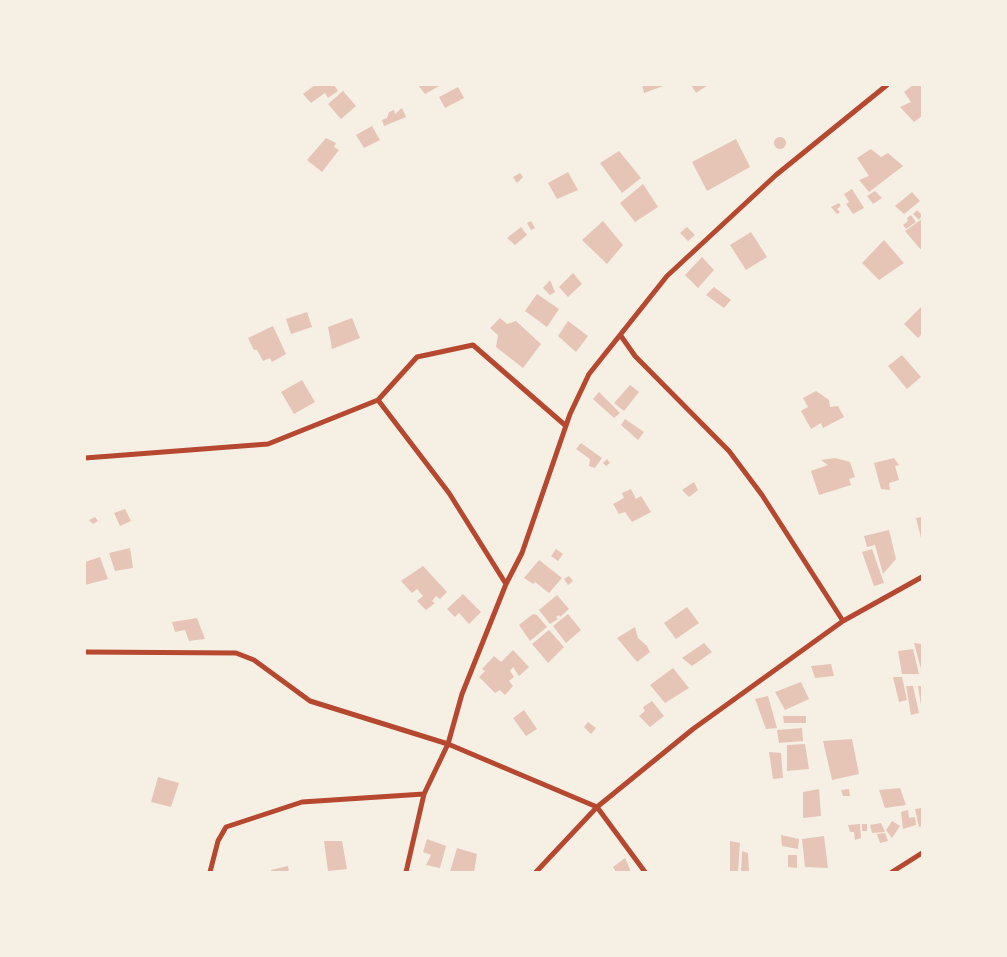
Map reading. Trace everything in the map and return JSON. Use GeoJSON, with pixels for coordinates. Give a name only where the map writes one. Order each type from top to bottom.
{"type":"FeatureCollection","features":[{"type":"Feature","properties":{"kind":"street"},"geometry":{"type":"LineString","coordinates":[[406,872],[424,794],[448,744],[462,694],[506,584],[522,553],[566,426],[589,374],[667,276],[776,175],[887,85]]}},
{"type":"Feature","properties":{"kind":"street"},"geometry":{"type":"LineString","coordinates":[[621,336],[635,356],[729,450],[762,495],[843,621]]}},
{"type":"Feature","properties":{"kind":"street"},"geometry":{"type":"LineString","coordinates":[[85,458],[268,444],[378,400],[417,357],[473,345],[566,426]]}},
{"type":"Feature","properties":{"kind":"street"},"geometry":{"type":"LineString","coordinates":[[378,400],[449,493],[506,584]]}},
{"type":"Feature","properties":{"kind":"street"},"geometry":{"type":"LineString","coordinates":[[536,872],[597,807],[693,728],[843,621],[922,577]]}},
{"type":"Feature","properties":{"kind":"street"},"geometry":{"type":"LineString","coordinates":[[85,652],[236,653],[254,660],[310,701],[448,744],[597,807],[645,872]]}},
{"type":"Feature","properties":{"kind":"street"},"geometry":{"type":"LineString","coordinates":[[210,872],[218,841],[226,827],[302,802],[424,794]]}},
{"type":"Feature","properties":{"kind":"street"},"geometry":{"type":"LineString","coordinates":[[892,872],[922,853]]}},
{"type":"Feature","properties":{"kind":"building"},"geometry":{"type":"Polygon","coordinates":[[[315,85],[334,85],[338,91],[328,98],[325,93],[311,103],[303,94],[315,85]]]}},
{"type":"Feature","properties":{"kind":"building"},"geometry":{"type":"Polygon","coordinates":[[[418,85],[441,85],[425,94],[418,85]]]}},
{"type":"Feature","properties":{"kind":"building"},"geometry":{"type":"Polygon","coordinates":[[[642,85],[666,85],[644,93],[642,85]]]}},
{"type":"Feature","properties":{"kind":"building"},"geometry":{"type":"Polygon","coordinates":[[[691,85],[708,85],[696,93],[691,85]]]}},
{"type":"Feature","properties":{"kind":"building"},"geometry":{"type":"Polygon","coordinates":[[[913,85],[922,86],[922,116],[914,122],[900,107],[911,102],[904,92],[913,85]]]}},
{"type":"Feature","properties":{"kind":"building"},"geometry":{"type":"Polygon","coordinates":[[[458,87],[464,98],[445,108],[439,97],[458,87]]]}},
{"type":"Feature","properties":{"kind":"building"},"geometry":{"type":"Polygon","coordinates":[[[343,91],[356,106],[341,119],[328,104],[343,91]]]}},
{"type":"Feature","properties":{"kind":"building"},"geometry":{"type":"Polygon","coordinates":[[[402,108],[406,117],[384,126],[382,120],[387,118],[389,112],[394,110],[395,114],[402,108]]]}},
{"type":"Feature","properties":{"kind":"building"},"geometry":{"type":"Polygon","coordinates":[[[372,126],[380,140],[364,148],[356,135],[372,126]]]}},
{"type":"Feature","properties":{"kind":"building"},"geometry":{"type":"Polygon","coordinates":[[[778,137],[782,137],[786,143],[782,149],[778,149],[774,145],[774,141],[778,137]]]}},
{"type":"Feature","properties":{"kind":"building"},"geometry":{"type":"Polygon","coordinates":[[[326,138],[336,143],[334,147],[339,150],[322,172],[307,160],[326,138]]]}},
{"type":"Feature","properties":{"kind":"building"},"geometry":{"type":"Polygon","coordinates":[[[736,139],[750,167],[707,191],[692,162],[736,139]]]}},
{"type":"Feature","properties":{"kind":"building"},"geometry":{"type":"Polygon","coordinates":[[[871,149],[881,157],[888,153],[903,166],[869,192],[859,180],[869,176],[857,158],[871,149]]]}},
{"type":"Feature","properties":{"kind":"building"},"geometry":{"type":"Polygon","coordinates":[[[619,151],[641,178],[622,193],[600,163],[619,151]]]}},
{"type":"Feature","properties":{"kind":"building"},"geometry":{"type":"Polygon","coordinates":[[[568,172],[578,190],[557,199],[548,183],[568,172]]]}},
{"type":"Feature","properties":{"kind":"building"},"geometry":{"type":"Polygon","coordinates":[[[520,173],[523,177],[517,183],[513,177],[520,173]]]}},
{"type":"Feature","properties":{"kind":"building"},"geometry":{"type":"Polygon","coordinates":[[[643,184],[658,207],[635,222],[620,203],[643,184]]]}},
{"type":"Feature","properties":{"kind":"building"},"geometry":{"type":"Polygon","coordinates":[[[852,189],[864,208],[853,214],[846,204],[849,202],[844,194],[852,189]]]}},
{"type":"Feature","properties":{"kind":"building"},"geometry":{"type":"Polygon","coordinates":[[[875,191],[882,198],[873,204],[867,196],[875,191]]]}},
{"type":"Feature","properties":{"kind":"building"},"geometry":{"type":"Polygon","coordinates":[[[912,192],[920,201],[904,214],[895,206],[912,192]]]}},
{"type":"Feature","properties":{"kind":"building"},"geometry":{"type":"Polygon","coordinates":[[[839,203],[841,206],[837,209],[840,212],[837,214],[831,207],[839,203]]]}},
{"type":"Feature","properties":{"kind":"building"},"geometry":{"type":"Polygon","coordinates":[[[917,210],[922,215],[919,220],[913,214],[917,210]]]}},
{"type":"Feature","properties":{"kind":"building"},"geometry":{"type":"Polygon","coordinates":[[[911,215],[916,222],[906,229],[903,225],[911,215]]]}},
{"type":"Feature","properties":{"kind":"building"},"geometry":{"type":"Polygon","coordinates":[[[922,219],[922,251],[905,231],[922,219]]]}},
{"type":"Feature","properties":{"kind":"building"},"geometry":{"type":"Polygon","coordinates":[[[531,221],[535,228],[531,230],[527,223],[531,221]]]}},
{"type":"Feature","properties":{"kind":"building"},"geometry":{"type":"Polygon","coordinates":[[[603,221],[623,245],[607,264],[582,240],[603,221]]]}},
{"type":"Feature","properties":{"kind":"building"},"geometry":{"type":"Polygon","coordinates":[[[521,227],[527,235],[515,245],[507,238],[521,227]]]}},
{"type":"Feature","properties":{"kind":"building"},"geometry":{"type":"Polygon","coordinates":[[[687,227],[695,235],[688,241],[680,233],[687,227]]]}},
{"type":"Feature","properties":{"kind":"building"},"geometry":{"type":"Polygon","coordinates":[[[751,232],[767,257],[746,270],[730,245],[751,232]]]}},
{"type":"Feature","properties":{"kind":"building"},"geometry":{"type":"Polygon","coordinates":[[[884,240],[904,263],[879,280],[862,263],[884,240]]]}},
{"type":"Feature","properties":{"kind":"building"},"geometry":{"type":"Polygon","coordinates":[[[702,257],[714,270],[698,288],[685,275],[702,257]]]}},
{"type":"Feature","properties":{"kind":"building"},"geometry":{"type":"Polygon","coordinates":[[[573,273],[582,284],[568,297],[559,287],[573,273]]]}},
{"type":"Feature","properties":{"kind":"building"},"geometry":{"type":"Polygon","coordinates":[[[550,280],[555,292],[550,295],[543,288],[550,280]]]}},
{"type":"Feature","properties":{"kind":"building"},"geometry":{"type":"Polygon","coordinates":[[[714,287],[731,300],[724,308],[706,295],[714,287]]]}},
{"type":"Feature","properties":{"kind":"building"},"geometry":{"type":"Polygon","coordinates":[[[537,294],[559,309],[547,327],[525,311],[537,294]]]}},
{"type":"Feature","properties":{"kind":"building"},"geometry":{"type":"Polygon","coordinates":[[[922,306],[922,334],[918,338],[904,324],[922,306]]]}},
{"type":"Feature","properties":{"kind":"building"},"geometry":{"type":"Polygon","coordinates":[[[307,312],[312,327],[291,334],[286,319],[307,312]]]}},
{"type":"Feature","properties":{"kind":"building"},"geometry":{"type":"Polygon","coordinates":[[[352,318],[360,338],[332,349],[328,327],[352,318]]]}},
{"type":"Feature","properties":{"kind":"building"},"geometry":{"type":"Polygon","coordinates":[[[500,318],[507,324],[516,321],[541,344],[523,368],[496,347],[498,335],[490,328],[500,318]]]}},
{"type":"Feature","properties":{"kind":"building"},"geometry":{"type":"Polygon","coordinates":[[[568,321],[588,336],[576,352],[558,336],[568,321]]]}},
{"type":"Feature","properties":{"kind":"building"},"geometry":{"type":"Polygon","coordinates":[[[273,326],[286,354],[272,362],[270,358],[263,361],[257,350],[254,350],[248,338],[273,326]]]}},
{"type":"Feature","properties":{"kind":"building"},"geometry":{"type":"Polygon","coordinates":[[[902,355],[921,377],[907,389],[888,366],[902,355]]]}},
{"type":"Feature","properties":{"kind":"building"},"geometry":{"type":"Polygon","coordinates":[[[302,380],[315,402],[294,414],[281,392],[302,380]]]}},
{"type":"Feature","properties":{"kind":"building"},"geometry":{"type":"Polygon","coordinates":[[[630,385],[639,392],[624,411],[614,403],[630,385]]]}},
{"type":"Feature","properties":{"kind":"building"},"geometry":{"type":"Polygon","coordinates":[[[816,391],[829,400],[830,407],[838,406],[844,417],[823,428],[821,423],[811,429],[801,411],[808,407],[803,398],[816,391]]]}},
{"type":"Feature","properties":{"kind":"building"},"geometry":{"type":"Polygon","coordinates":[[[599,392],[620,413],[614,418],[593,399],[599,392]]]}},
{"type":"Feature","properties":{"kind":"building"},"geometry":{"type":"Polygon","coordinates":[[[625,419],[644,432],[638,440],[621,425],[625,419]]]}},
{"type":"Feature","properties":{"kind":"building"},"geometry":{"type":"Polygon","coordinates":[[[581,443],[602,458],[595,468],[589,466],[590,459],[576,449],[581,443]]]}},
{"type":"Feature","properties":{"kind":"building"},"geometry":{"type":"Polygon","coordinates":[[[835,458],[850,462],[855,477],[849,479],[851,485],[819,495],[811,471],[828,465],[821,460],[835,458]]]}},
{"type":"Feature","properties":{"kind":"building"},"geometry":{"type":"Polygon","coordinates":[[[894,458],[899,465],[895,466],[899,480],[889,483],[890,490],[881,489],[874,463],[894,458]]]}},
{"type":"Feature","properties":{"kind":"building"},"geometry":{"type":"Polygon","coordinates":[[[607,459],[610,463],[606,466],[603,463],[607,459]]]}},
{"type":"Feature","properties":{"kind":"building"},"geometry":{"type":"Polygon","coordinates":[[[694,482],[698,490],[689,497],[682,490],[694,482]]]}},
{"type":"Feature","properties":{"kind":"building"},"geometry":{"type":"Polygon","coordinates":[[[631,489],[636,499],[641,496],[651,512],[632,522],[625,512],[619,514],[613,504],[624,498],[622,493],[631,489]]]}},
{"type":"Feature","properties":{"kind":"building"},"geometry":{"type":"Polygon","coordinates":[[[125,509],[131,521],[120,526],[114,513],[125,509]]]}},
{"type":"Feature","properties":{"kind":"building"},"geometry":{"type":"Polygon","coordinates":[[[95,517],[98,521],[93,524],[89,520],[95,517]]]}},
{"type":"Feature","properties":{"kind":"building"},"geometry":{"type":"Polygon","coordinates":[[[922,517],[922,538],[921,538],[916,518],[922,517]]]}},
{"type":"Feature","properties":{"kind":"building"},"geometry":{"type":"Polygon","coordinates":[[[889,530],[896,559],[883,574],[875,545],[867,547],[864,536],[889,530]]]}},
{"type":"Feature","properties":{"kind":"building"},"geometry":{"type":"Polygon","coordinates":[[[130,548],[133,568],[115,571],[109,553],[130,548]]]}},
{"type":"Feature","properties":{"kind":"building"},"geometry":{"type":"Polygon","coordinates":[[[556,549],[563,554],[558,561],[551,556],[556,549]]]}},
{"type":"Feature","properties":{"kind":"building"},"geometry":{"type":"Polygon","coordinates":[[[872,549],[884,583],[874,586],[862,552],[872,549]]]}},
{"type":"Feature","properties":{"kind":"building"},"geometry":{"type":"Polygon","coordinates":[[[100,557],[108,579],[85,585],[85,562],[100,557]]]}},
{"type":"Feature","properties":{"kind":"building"},"geometry":{"type":"Polygon","coordinates":[[[539,560],[562,578],[549,593],[535,582],[533,584],[524,578],[539,560]]]}},
{"type":"Feature","properties":{"kind":"building"},"geometry":{"type":"Polygon","coordinates":[[[423,566],[447,592],[440,599],[436,596],[432,601],[435,603],[426,610],[417,601],[423,596],[417,589],[412,593],[401,581],[423,566]]]}},
{"type":"Feature","properties":{"kind":"building"},"geometry":{"type":"Polygon","coordinates":[[[569,576],[573,581],[568,585],[564,579],[569,576]]]}},
{"type":"Feature","properties":{"kind":"building"},"geometry":{"type":"Polygon","coordinates":[[[463,594],[481,612],[469,624],[459,613],[455,617],[447,609],[463,594]]]}},
{"type":"Feature","properties":{"kind":"building"},"geometry":{"type":"Polygon","coordinates":[[[557,595],[569,609],[560,617],[559,615],[556,617],[558,619],[550,624],[539,610],[557,595]]]}},
{"type":"Feature","properties":{"kind":"building"},"geometry":{"type":"Polygon","coordinates":[[[687,607],[699,623],[676,639],[664,623],[687,607]]]}},
{"type":"Feature","properties":{"kind":"building"},"geometry":{"type":"Polygon","coordinates":[[[533,614],[537,615],[547,627],[530,641],[519,625],[533,614]]]}},
{"type":"Feature","properties":{"kind":"building"},"geometry":{"type":"Polygon","coordinates":[[[568,614],[581,630],[566,643],[553,626],[568,614]]]}},
{"type":"Feature","properties":{"kind":"building"},"geometry":{"type":"Polygon","coordinates":[[[197,618],[205,639],[189,641],[185,630],[175,632],[172,622],[197,618]]]}},
{"type":"Feature","properties":{"kind":"building"},"geometry":{"type":"Polygon","coordinates":[[[635,627],[638,638],[647,646],[650,652],[637,662],[617,638],[635,627]]]}},
{"type":"Feature","properties":{"kind":"building"},"geometry":{"type":"Polygon","coordinates":[[[549,630],[564,647],[548,663],[532,644],[549,630]]]}},
{"type":"Feature","properties":{"kind":"building"},"geometry":{"type":"Polygon","coordinates":[[[704,643],[712,652],[692,666],[682,658],[704,643]]]}},
{"type":"Feature","properties":{"kind":"building"},"geometry":{"type":"Polygon","coordinates":[[[914,643],[922,644],[922,669],[921,669],[914,643]]]}},
{"type":"Feature","properties":{"kind":"building"},"geometry":{"type":"Polygon","coordinates":[[[913,649],[919,674],[902,674],[898,651],[913,649]]]}},
{"type":"Feature","properties":{"kind":"building"},"geometry":{"type":"Polygon","coordinates":[[[513,650],[529,667],[519,676],[513,667],[510,671],[514,677],[509,681],[513,686],[505,695],[500,690],[495,693],[479,677],[485,671],[482,669],[494,656],[501,662],[513,650]]]}},
{"type":"Feature","properties":{"kind":"building"},"geometry":{"type":"Polygon","coordinates":[[[831,664],[834,676],[815,678],[811,666],[831,664]]]}},
{"type":"Feature","properties":{"kind":"building"},"geometry":{"type":"Polygon","coordinates":[[[673,668],[689,688],[665,703],[650,685],[673,668]]]}},
{"type":"Feature","properties":{"kind":"building"},"geometry":{"type":"Polygon","coordinates":[[[893,677],[902,677],[907,700],[899,702],[893,677]]]}},
{"type":"Feature","properties":{"kind":"building"},"geometry":{"type":"Polygon","coordinates":[[[801,682],[809,699],[785,710],[775,692],[801,682]]]}},
{"type":"Feature","properties":{"kind":"building"},"geometry":{"type":"Polygon","coordinates":[[[906,686],[913,686],[919,713],[911,715],[906,686]]]}},
{"type":"Feature","properties":{"kind":"building"},"geometry":{"type":"Polygon","coordinates":[[[918,686],[922,686],[922,705],[921,705],[918,686]]]}},
{"type":"Feature","properties":{"kind":"building"},"geometry":{"type":"Polygon","coordinates":[[[768,696],[777,728],[766,729],[755,699],[768,696]]]}},
{"type":"Feature","properties":{"kind":"building"},"geometry":{"type":"Polygon","coordinates":[[[652,701],[664,716],[650,727],[639,716],[645,711],[643,707],[652,701]]]}},
{"type":"Feature","properties":{"kind":"building"},"geometry":{"type":"Polygon","coordinates":[[[524,710],[537,729],[526,736],[513,718],[524,710]]]}},
{"type":"Feature","properties":{"kind":"building"},"geometry":{"type":"Polygon","coordinates":[[[783,716],[806,716],[806,723],[784,723],[783,716]]]}},
{"type":"Feature","properties":{"kind":"building"},"geometry":{"type":"Polygon","coordinates":[[[588,722],[596,728],[591,734],[584,727],[588,722]]]}},
{"type":"Feature","properties":{"kind":"building"},"geometry":{"type":"Polygon","coordinates":[[[802,728],[803,741],[779,743],[777,730],[802,728]]]}},
{"type":"Feature","properties":{"kind":"building"},"geometry":{"type":"Polygon","coordinates":[[[852,739],[859,774],[832,780],[823,741],[852,739]]]}},
{"type":"Feature","properties":{"kind":"building"},"geometry":{"type":"Polygon","coordinates":[[[805,744],[809,769],[787,771],[787,745],[805,744]]]}},
{"type":"Feature","properties":{"kind":"building"},"geometry":{"type":"Polygon","coordinates":[[[769,752],[781,753],[783,778],[773,779],[769,752]]]}},
{"type":"Feature","properties":{"kind":"building"},"geometry":{"type":"Polygon","coordinates":[[[158,777],[179,783],[171,807],[151,802],[158,777]]]}},
{"type":"Feature","properties":{"kind":"building"},"geometry":{"type":"Polygon","coordinates":[[[900,788],[906,805],[885,808],[879,790],[900,788]]]}},
{"type":"Feature","properties":{"kind":"building"},"geometry":{"type":"Polygon","coordinates":[[[819,789],[821,816],[803,818],[803,792],[819,789]]]}},
{"type":"Feature","properties":{"kind":"building"},"geometry":{"type":"Polygon","coordinates":[[[849,789],[850,796],[843,796],[841,790],[849,789]]]}},
{"type":"Feature","properties":{"kind":"building"},"geometry":{"type":"Polygon","coordinates":[[[922,808],[922,826],[919,827],[915,809],[922,808]]]}},
{"type":"Feature","properties":{"kind":"building"},"geometry":{"type":"Polygon","coordinates":[[[908,810],[909,818],[915,817],[916,825],[903,829],[901,812],[908,810]]]}},
{"type":"Feature","properties":{"kind":"building"},"geometry":{"type":"Polygon","coordinates":[[[892,821],[900,826],[892,838],[886,830],[892,821]]]}},
{"type":"Feature","properties":{"kind":"building"},"geometry":{"type":"Polygon","coordinates":[[[881,823],[885,832],[872,833],[870,825],[881,823]]]}},
{"type":"Feature","properties":{"kind":"building"},"geometry":{"type":"Polygon","coordinates":[[[860,824],[861,838],[855,840],[854,832],[850,832],[848,825],[860,824]]]}},
{"type":"Feature","properties":{"kind":"building"},"geometry":{"type":"Polygon","coordinates":[[[862,824],[867,824],[867,831],[862,831],[862,824]]]}},
{"type":"Feature","properties":{"kind":"building"},"geometry":{"type":"Polygon","coordinates":[[[885,833],[888,841],[880,843],[877,834],[885,833]]]}},
{"type":"Feature","properties":{"kind":"building"},"geometry":{"type":"Polygon","coordinates":[[[781,835],[799,839],[798,849],[782,846],[781,835]]]}},
{"type":"Feature","properties":{"kind":"building"},"geometry":{"type":"Polygon","coordinates":[[[824,836],[828,868],[805,867],[802,839],[824,836]]]}},
{"type":"Feature","properties":{"kind":"building"},"geometry":{"type":"Polygon","coordinates":[[[427,839],[446,846],[440,868],[426,865],[431,855],[423,852],[427,839]]]}},
{"type":"Feature","properties":{"kind":"building"},"geometry":{"type":"Polygon","coordinates":[[[324,841],[342,841],[347,869],[328,871],[324,841]]]}},
{"type":"Feature","properties":{"kind":"building"},"geometry":{"type":"Polygon","coordinates":[[[730,841],[740,843],[738,872],[730,872],[730,841]]]}},
{"type":"Feature","properties":{"kind":"building"},"geometry":{"type":"Polygon","coordinates":[[[457,848],[477,854],[474,872],[450,872],[457,848]]]}},
{"type":"Feature","properties":{"kind":"building"},"geometry":{"type":"Polygon","coordinates":[[[742,851],[748,853],[749,872],[741,872],[742,851]]]}},
{"type":"Feature","properties":{"kind":"building"},"geometry":{"type":"Polygon","coordinates":[[[788,855],[797,855],[797,868],[788,867],[788,855]]]}},
{"type":"Feature","properties":{"kind":"building"},"geometry":{"type":"Polygon","coordinates":[[[625,858],[631,872],[616,872],[613,867],[625,858]]]}},
{"type":"Feature","properties":{"kind":"building"},"geometry":{"type":"Polygon","coordinates":[[[288,866],[289,872],[272,872],[271,870],[288,866]]]}}]}
